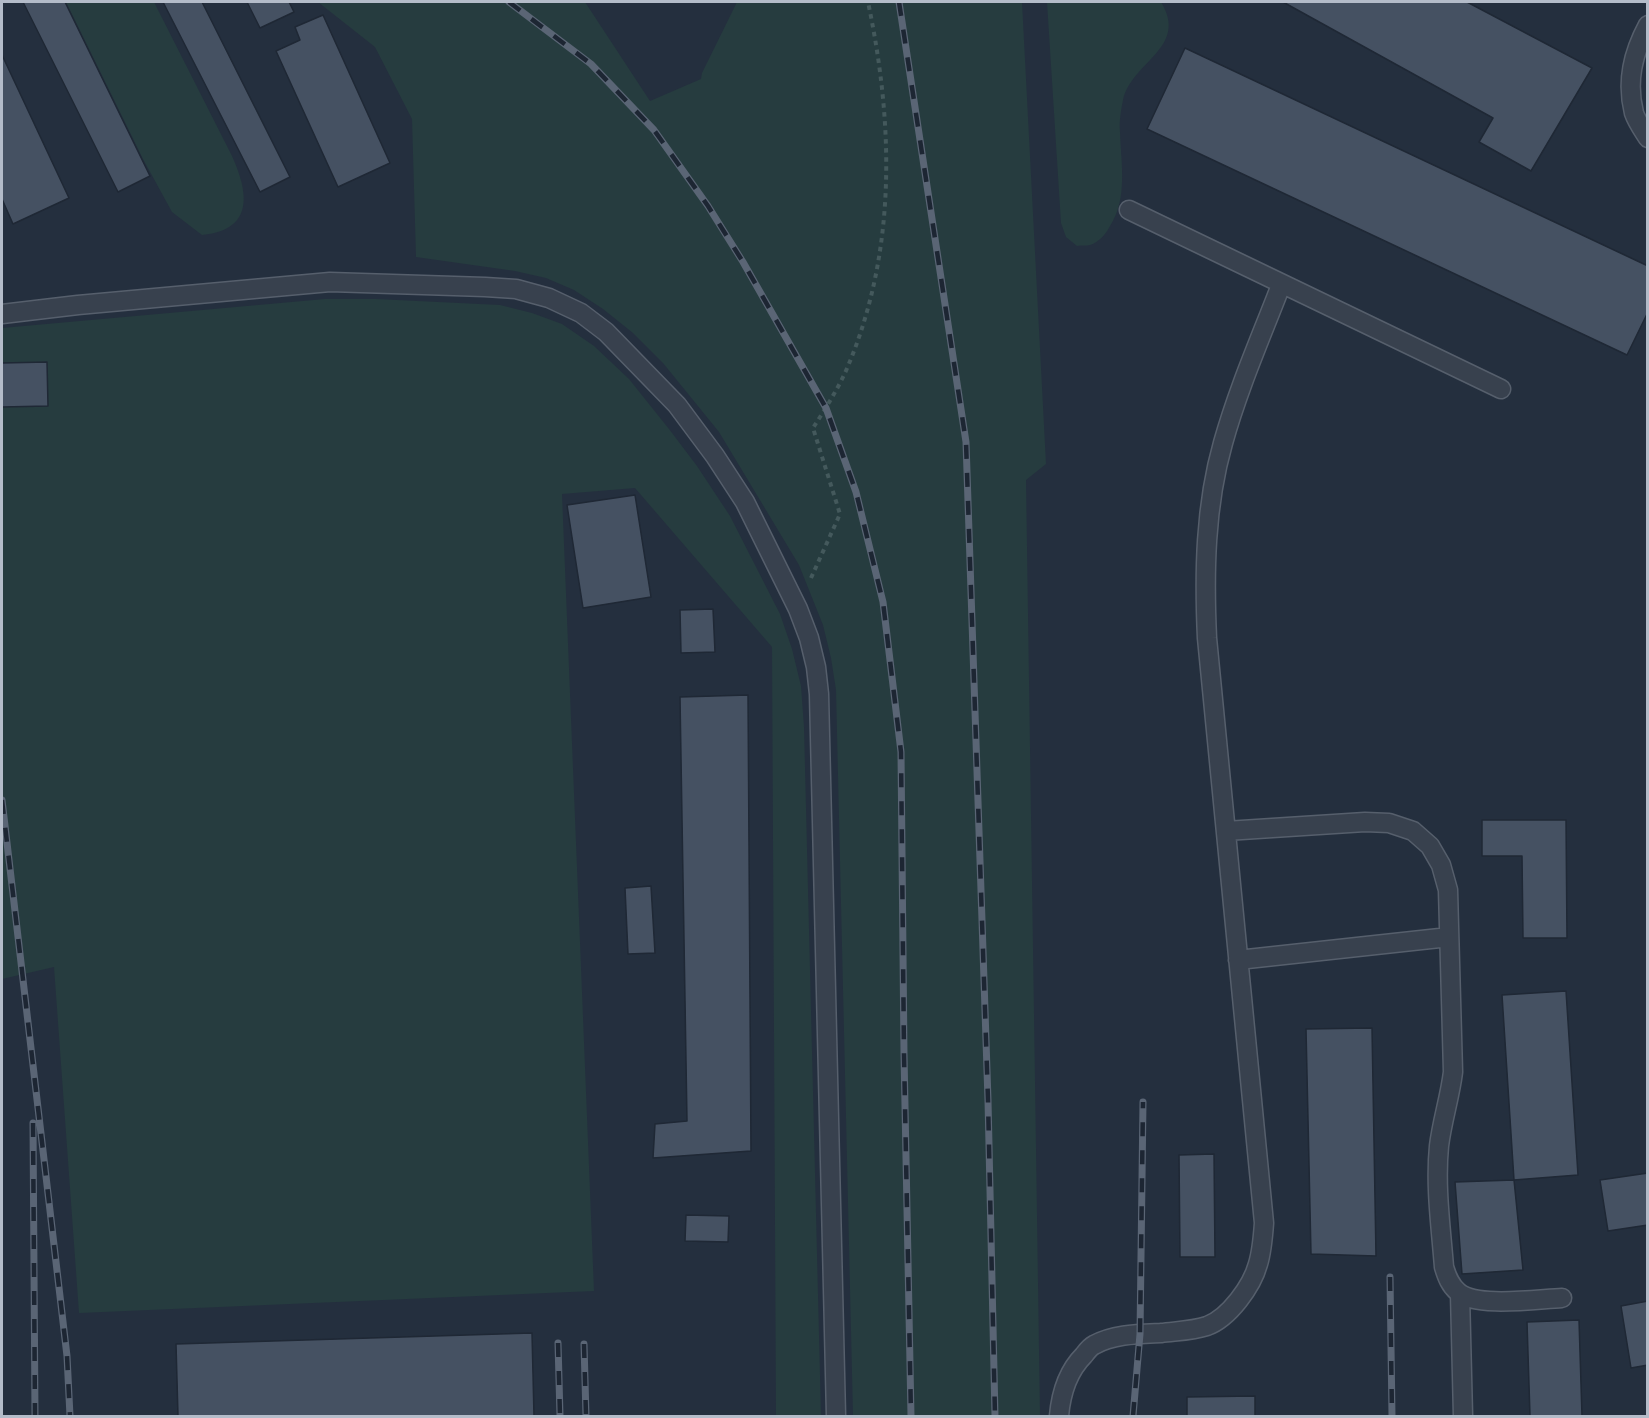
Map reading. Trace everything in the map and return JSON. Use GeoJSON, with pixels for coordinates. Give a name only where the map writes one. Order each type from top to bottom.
{"type":"FeatureCollection","features":[{"type":"Feature","properties":{"kind":"lane"},"geometry":{"type":"LineString","coordinates":[[1647,25],[1634,56],[1631,85],[1635,114],[1647,138]]}},
{"type":"Feature","properties":{"kind":"lane"},"geometry":{"type":"LineString","coordinates":[[1129,210],[1281,285],[1502,389]]}},
{"type":"Feature","properties":{"kind":"lane"},"geometry":{"type":"LineString","coordinates":[[2,314],[330,282],[516,290],[549,298],[581,313],[606,332],[677,405],[715,456],[745,502],[798,609],[809,638],[816,667],[819,694],[836,1416]]}},
{"type":"Feature","properties":{"kind":"lane"},"geometry":{"type":"LineString","coordinates":[[1059,1416],[1060,1400],[1066,1380],[1077,1362],[1093,1346],[1110,1339],[1193,1330],[1209,1326],[1234,1305],[1247,1288],[1258,1266],[1263,1244],[1264,1224],[1204,587],[1213,485],[1222,444],[1281,285]]}},
{"type":"Feature","properties":{"kind":"lane"},"geometry":{"type":"LineString","coordinates":[[1226,831],[1365,822],[1389,823],[1413,831],[1430,846],[1441,865],[1448,891],[1453,1072],[1439,1146],[1438,1172],[1444,1267],[1449,1282],[1460,1294],[1475,1300],[1492,1302],[1562,1298]]}},
{"type":"Feature","properties":{"kind":"lane"},"geometry":{"type":"LineString","coordinates":[[1238,960],[1449,937]]}},
{"type":"Feature","properties":{"kind":"lane"},"geometry":{"type":"LineString","coordinates":[[1460,1294],[1463,1416]]}},
{"type":"Feature","properties":{"kind":"path"},"geometry":{"type":"LineString","coordinates":[[798,609],[840,514],[813,428],[844,375],[857,342],[872,289],[884,230],[887,176],[884,109],[875,34],[868,2]]}},
{"type":"Feature","properties":{"kind":"green space"},"geometry":{"type":"Polygon","coordinates":[[[66,2],[154,2],[240,176],[243,187],[243,208],[232,225],[219,232],[202,235],[172,212],[143,159],[66,2]]]}},
{"type":"Feature","properties":{"kind":"green space"},"geometry":{"type":"Polygon","coordinates":[[[318,2],[585,2],[650,101],[701,79],[737,2],[1022,2],[1046,464],[1026,480],[1040,1416],[853,1416],[836,690],[823,625],[799,565],[719,432],[663,363],[633,333],[574,290],[546,278],[515,271],[416,257],[412,119],[375,47],[318,2]]]}},
{"type":"Feature","properties":{"kind":"green space"},"geometry":{"type":"Polygon","coordinates":[[[1047,2],[1161,2],[1168,18],[1168,31],[1164,43],[1128,86],[1123,100],[1120,124],[1122,180],[1116,215],[1104,235],[1088,245],[1077,246],[1066,237],[1061,223],[1047,2]]]}},
{"type":"Feature","properties":{"kind":"green space"},"geometry":{"type":"Polygon","coordinates":[[[325,299],[500,305],[562,324],[594,346],[629,379],[697,466],[730,516],[780,614],[801,686],[804,727],[821,1416],[776,1416],[772,647],[635,488],[562,494],[594,1291],[79,1313],[54,967],[2,979],[2,328],[325,299]]]}},
{"type":"Feature","properties":{"kind":"building"},"geometry":{"type":"Polygon","coordinates":[[[23,2],[65,2],[150,176],[118,192],[23,2]]]}},
{"type":"Feature","properties":{"kind":"building"},"geometry":{"type":"Polygon","coordinates":[[[163,2],[202,2],[290,177],[260,192],[163,2]]]}},
{"type":"Feature","properties":{"kind":"building"},"geometry":{"type":"Polygon","coordinates":[[[247,2],[289,2],[294,12],[260,28],[247,2]]]}},
{"type":"Feature","properties":{"kind":"building"},"geometry":{"type":"Polygon","coordinates":[[[1283,2],[1467,2],[1592,68],[1531,171],[1479,142],[1493,118],[1283,2]]]}},
{"type":"Feature","properties":{"kind":"building"},"geometry":{"type":"Polygon","coordinates":[[[323,15],[390,163],[338,187],[276,51],[300,40],[295,27],[323,15]]]}},
{"type":"Feature","properties":{"kind":"building"},"geometry":{"type":"Polygon","coordinates":[[[1185,48],[1648,266],[1648,312],[1627,355],[1147,129],[1185,48]]]}},
{"type":"Feature","properties":{"kind":"building"},"geometry":{"type":"Polygon","coordinates":[[[2,55],[69,198],[13,224],[2,199],[2,55]]]}},
{"type":"Feature","properties":{"kind":"building"},"geometry":{"type":"Polygon","coordinates":[[[47,362],[48,406],[2,407],[2,363],[47,362]]]}},
{"type":"Feature","properties":{"kind":"building"},"geometry":{"type":"Polygon","coordinates":[[[635,495],[651,597],[583,608],[567,505],[635,495]]]}},
{"type":"Feature","properties":{"kind":"building"},"geometry":{"type":"Polygon","coordinates":[[[713,609],[715,652],[681,653],[680,610],[713,609]]]}},
{"type":"Feature","properties":{"kind":"building"},"geometry":{"type":"Polygon","coordinates":[[[748,695],[751,1151],[653,1158],[655,1124],[687,1121],[680,697],[748,695]]]}},
{"type":"Feature","properties":{"kind":"building"},"geometry":{"type":"Polygon","coordinates":[[[1482,820],[1566,820],[1567,938],[1523,938],[1522,856],[1482,856],[1482,820]]]}},
{"type":"Feature","properties":{"kind":"building"},"geometry":{"type":"Polygon","coordinates":[[[651,886],[655,953],[628,954],[625,888],[651,886]]]}},
{"type":"Feature","properties":{"kind":"building"},"geometry":{"type":"Polygon","coordinates":[[[1566,991],[1578,1175],[1514,1180],[1502,995],[1566,991]]]}},
{"type":"Feature","properties":{"kind":"building"},"geometry":{"type":"Polygon","coordinates":[[[1372,1028],[1376,1256],[1311,1254],[1306,1029],[1372,1028]]]}},
{"type":"Feature","properties":{"kind":"building"},"geometry":{"type":"Polygon","coordinates":[[[1214,1154],[1215,1257],[1180,1257],[1179,1155],[1214,1154]]]}},
{"type":"Feature","properties":{"kind":"building"},"geometry":{"type":"Polygon","coordinates":[[[1648,1173],[1648,1225],[1608,1231],[1600,1180],[1648,1173]]]}},
{"type":"Feature","properties":{"kind":"building"},"geometry":{"type":"Polygon","coordinates":[[[1514,1180],[1523,1270],[1462,1274],[1455,1182],[1514,1180]]]}},
{"type":"Feature","properties":{"kind":"building"},"geometry":{"type":"Polygon","coordinates":[[[686,1215],[729,1216],[728,1242],[685,1241],[686,1215]]]}},
{"type":"Feature","properties":{"kind":"building"},"geometry":{"type":"Polygon","coordinates":[[[1648,1301],[1648,1365],[1631,1368],[1621,1306],[1648,1301]]]}},
{"type":"Feature","properties":{"kind":"building"},"geometry":{"type":"Polygon","coordinates":[[[1579,1320],[1582,1416],[1530,1416],[1527,1322],[1579,1320]]]}},
{"type":"Feature","properties":{"kind":"building"},"geometry":{"type":"Polygon","coordinates":[[[532,1333],[534,1416],[178,1416],[176,1344],[532,1333]]]}},
{"type":"Feature","properties":{"kind":"building"},"geometry":{"type":"Polygon","coordinates":[[[1255,1396],[1255,1416],[1187,1416],[1187,1397],[1255,1396]]]}},
{"type":"Feature","properties":{"kind":"railway"},"geometry":{"type":"LineString","coordinates":[[509,2],[591,64],[654,130],[708,206],[743,262],[826,408],[856,492],[883,602],[901,752],[911,1416]]}},
{"type":"Feature","properties":{"kind":"railway"},"geometry":{"type":"LineString","coordinates":[[899,2],[966,442],[988,1100],[995,1416]]}},
{"type":"Feature","properties":{"kind":"railway"},"geometry":{"type":"LineString","coordinates":[[2,800],[67,1356],[70,1416]]}},
{"type":"Feature","properties":{"kind":"railway"},"geometry":{"type":"LineString","coordinates":[[1133,1416],[1140,1334],[1143,1102]]}},
{"type":"Feature","properties":{"kind":"railway"},"geometry":{"type":"LineString","coordinates":[[33,1123],[35,1416]]}},
{"type":"Feature","properties":{"kind":"railway"},"geometry":{"type":"LineString","coordinates":[[1390,1277],[1392,1416]]}},
{"type":"Feature","properties":{"kind":"railway"},"geometry":{"type":"LineString","coordinates":[[558,1343],[560,1416]]}},
{"type":"Feature","properties":{"kind":"railway"},"geometry":{"type":"LineString","coordinates":[[584,1344],[586,1416]]}}]}
